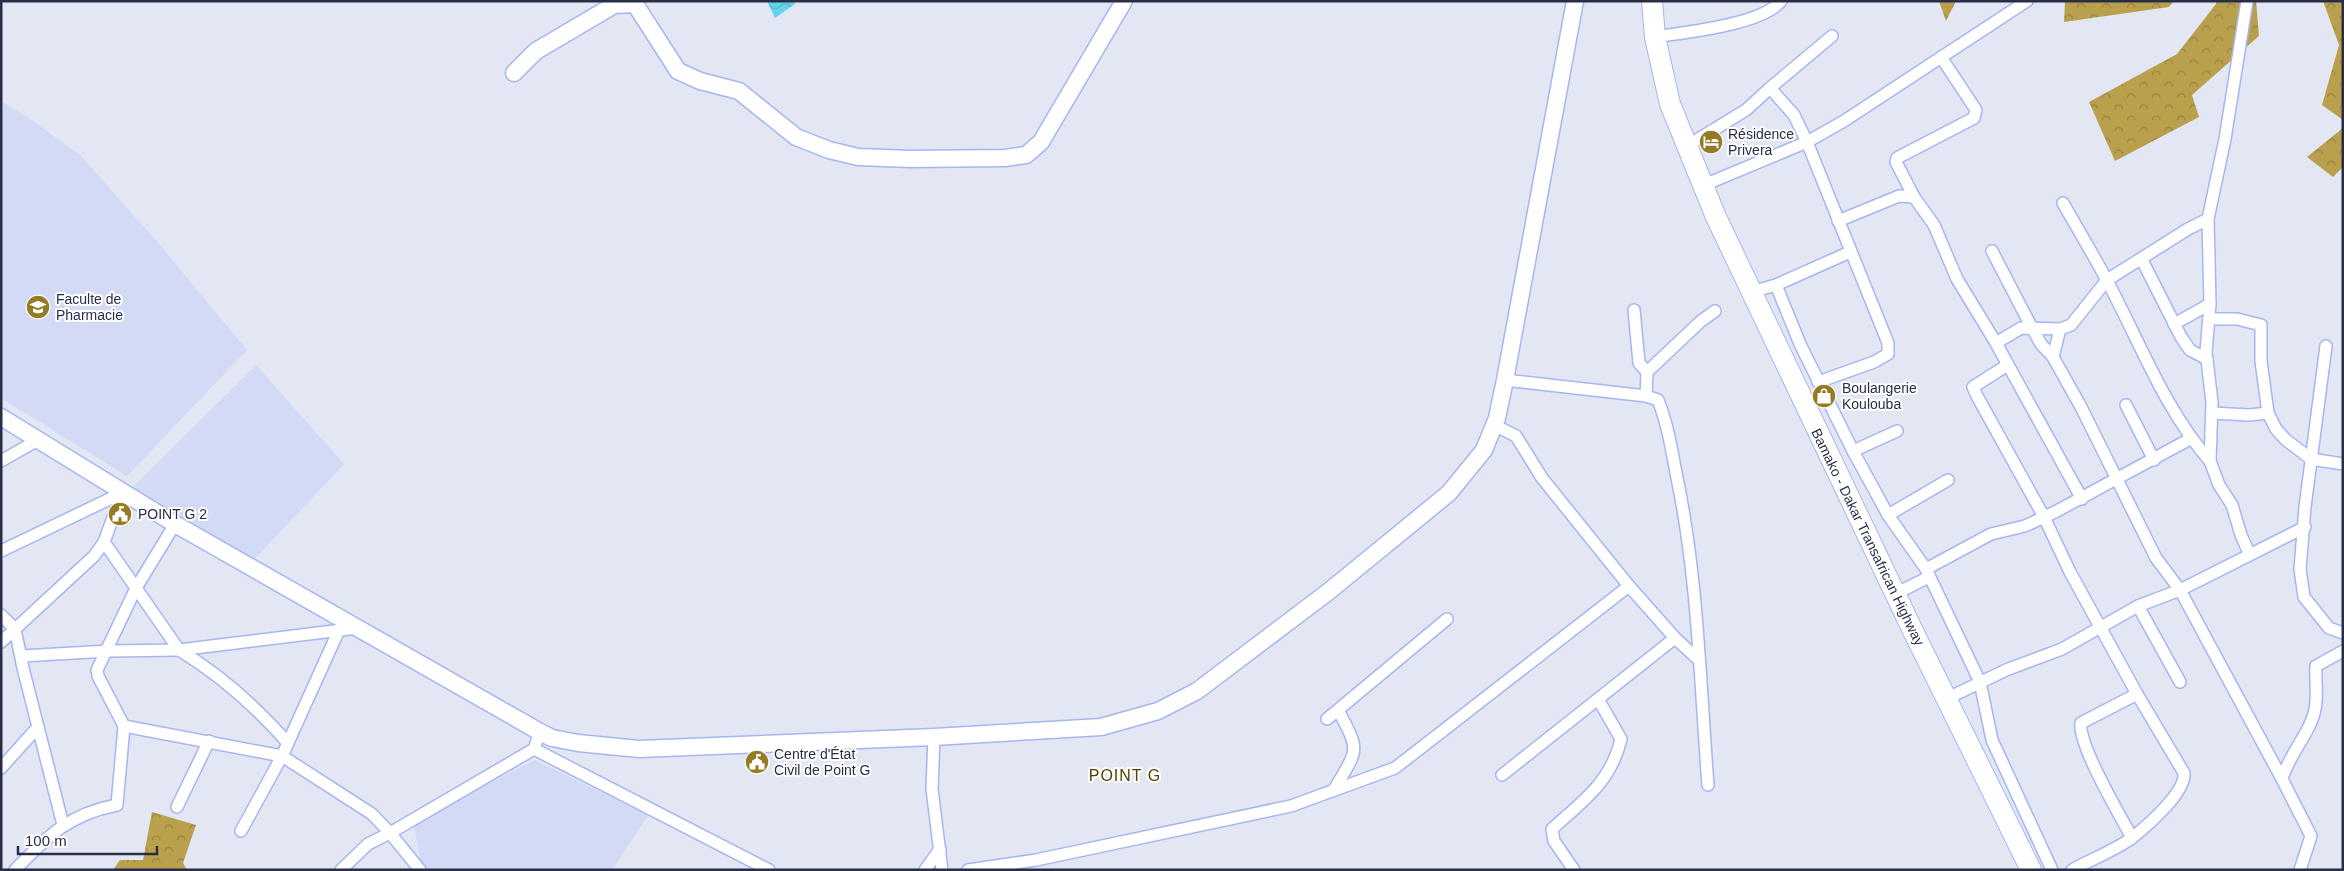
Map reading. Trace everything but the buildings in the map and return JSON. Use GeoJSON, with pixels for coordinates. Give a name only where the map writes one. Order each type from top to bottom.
{"type":"FeatureCollection","features":[{"type":"Feature","properties":{"kind":"highway","name":"Bamako - Dakar Transafrican Highway"},"geometry":{"type":"LineString","coordinates":[[1652,1],[1655,37],[1670,104],[1704,185],[1751,292],[1895,594],[2031,870]]}},
{"type":"Feature","properties":{"kind":"street"},"geometry":{"type":"LineString","coordinates":[[514,73],[536,51],[614,5],[635,4],[678,71],[700,81],[739,91],[796,137],[829,150],[858,157],[910,159],[1005,158],[1026,155],[1041,142],[1124,1]]}},
{"type":"Feature","properties":{"kind":"street"},"geometry":{"type":"LineString","coordinates":[[1,417],[175,524],[552,738],[578,743],[639,748],[934,737],[1101,727],[1158,711],[1197,691],[1328,592],[1449,493],[1484,450],[1494,425],[1506,380],[1576,1]]}},
{"type":"Feature","properties":{"kind":"street"},"geometry":{"type":"LineString","coordinates":[[1655,37],[1734,25],[1758,15],[1782,1]]}},
{"type":"Feature","properties":{"kind":"street"},"geometry":{"type":"LineString","coordinates":[[1704,185],[1808,142],[1844,121],[2027,1]]}},
{"type":"Feature","properties":{"kind":"street"},"geometry":{"type":"LineString","coordinates":[[2210,462],[2212,413],[2207,360],[2210,304],[2208,219],[2225,139],[2248,1]]}},
{"type":"Feature","properties":{"kind":"street"},"geometry":{"type":"LineString","coordinates":[[1687,146],[1746,110],[1832,36]]}},
{"type":"Feature","properties":{"kind":"street"},"geometry":{"type":"LineString","coordinates":[[1941,57],[1976,110],[1976,114],[1974,118],[1897,158],[1896,162],[1914,197],[1934,225],[1957,279],[1996,343],[2006,366],[2082,498]]}},
{"type":"Feature","properties":{"kind":"street"},"geometry":{"type":"LineString","coordinates":[[1770,88],[1794,115],[1808,142],[1850,252],[1888,343],[1888,354],[1874,362],[1818,382]]}},
{"type":"Feature","properties":{"kind":"street"},"geometry":{"type":"LineString","coordinates":[[1838,221],[1899,196],[1914,197]]}},
{"type":"Feature","properties":{"kind":"street"},"geometry":{"type":"LineString","coordinates":[[2063,203],[2108,280],[2167,400],[2190,439],[2210,462],[2219,485],[2232,504],[2241,535],[2249,553]]}},
{"type":"Feature","properties":{"kind":"street"},"geometry":{"type":"LineString","coordinates":[[1996,343],[2020,328],[2060,329],[2071,325],[2092,296],[2108,280],[2188,229],[2208,219]]}},
{"type":"Feature","properties":{"kind":"street"},"geometry":{"type":"LineString","coordinates":[[1992,250],[2041,344],[2053,357],[2156,558],[2180,590],[2311,836],[2300,870]]}},
{"type":"Feature","properties":{"kind":"street"},"geometry":{"type":"LineString","coordinates":[[1751,292],[1776,285],[1850,252]]}},
{"type":"Feature","properties":{"kind":"street"},"geometry":{"type":"LineString","coordinates":[[2142,260],[2174,324],[2190,350],[2207,360]]}},
{"type":"Feature","properties":{"kind":"street"},"geometry":{"type":"LineString","coordinates":[[1776,285],[1818,382],[1853,451],[1888,514],[1928,573],[1980,682],[1992,740],[2052,870]]}},
{"type":"Feature","properties":{"kind":"street"},"geometry":{"type":"LineString","coordinates":[[2174,324],[2210,304]]}},
{"type":"Feature","properties":{"kind":"street"},"geometry":{"type":"LineString","coordinates":[[1634,310],[1639,363],[1647,372]]}},
{"type":"Feature","properties":{"kind":"street"},"geometry":{"type":"LineString","coordinates":[[1646,396],[1647,372],[1701,320],[1715,311]]}},
{"type":"Feature","properties":{"kind":"street"},"geometry":{"type":"LineString","coordinates":[[2209,318],[2237,319],[2261,326],[2261,361],[2268,413],[2276,429],[2286,440],[2311,459],[2343,464]]}},
{"type":"Feature","properties":{"kind":"street"},"geometry":{"type":"LineString","coordinates":[[2053,357],[2060,329]]}},
{"type":"Feature","properties":{"kind":"street"},"geometry":{"type":"LineString","coordinates":[[2326,346],[2305,508],[2300,569],[2304,597],[2329,628],[2343,633]]}},
{"type":"Feature","properties":{"kind":"street"},"geometry":{"type":"LineString","coordinates":[[2006,366],[1973,387],[2044,518],[2070,572],[2137,694],[2184,773],[2185,780],[2179,793],[2132,838],[2072,870]]}},
{"type":"Feature","properties":{"kind":"street"},"geometry":{"type":"LineString","coordinates":[[1506,380],[1646,396],[1658,400],[1665,418],[1685,512],[1699,660],[1708,785]]}},
{"type":"Feature","properties":{"kind":"street"},"geometry":{"type":"LineString","coordinates":[[2126,405],[2154,460]]}},
{"type":"Feature","properties":{"kind":"street"},"geometry":{"type":"LineString","coordinates":[[2212,413],[2268,413]]}},
{"type":"Feature","properties":{"kind":"street"},"geometry":{"type":"LineString","coordinates":[[1494,425],[1516,436],[1542,478],[1629,586],[1675,638],[1699,660]]}},
{"type":"Feature","properties":{"kind":"street"},"geometry":{"type":"LineString","coordinates":[[1853,451],[1897,431]]}},
{"type":"Feature","properties":{"kind":"street"},"geometry":{"type":"LineString","coordinates":[[1895,594],[1992,534],[2025,526],[2044,518],[2190,439]]}},
{"type":"Feature","properties":{"kind":"street"},"geometry":{"type":"LineString","coordinates":[[1,461],[38,440]]}},
{"type":"Feature","properties":{"kind":"street"},"geometry":{"type":"LineString","coordinates":[[1888,514],[1948,480]]}},
{"type":"Feature","properties":{"kind":"street"},"geometry":{"type":"LineString","coordinates":[[1,642],[94,556],[104,542],[122,493]]}},
{"type":"Feature","properties":{"kind":"street"},"geometry":{"type":"LineString","coordinates":[[1,551],[122,493]]}},
{"type":"Feature","properties":{"kind":"street"},"geometry":{"type":"LineString","coordinates":[[15,870],[63,825],[93,810],[117,806],[124,726],[98,676],[97,670],[108,651],[136,588],[175,524]]}},
{"type":"Feature","properties":{"kind":"street"},"geometry":{"type":"LineString","coordinates":[[1946,699],[1980,682],[2062,649],[2101,629],[2138,606],[2180,590],[2305,526]]}},
{"type":"Feature","properties":{"kind":"street"},"geometry":{"type":"LineString","coordinates":[[104,542],[178,650],[196,660],[265,717],[288,743]]}},
{"type":"Feature","properties":{"kind":"street"},"geometry":{"type":"LineString","coordinates":[[968,870],[1036,860],[1291,806],[1395,768],[1629,586]]}},
{"type":"Feature","properties":{"kind":"street"},"geometry":{"type":"LineString","coordinates":[[2138,606],[2180,682]]}},
{"type":"Feature","properties":{"kind":"street"},"geometry":{"type":"LineString","coordinates":[[1,615],[15,629],[63,825]]}},
{"type":"Feature","properties":{"kind":"street"},"geometry":{"type":"LineString","coordinates":[[1327,719],[1446,619]]}},
{"type":"Feature","properties":{"kind":"street"},"geometry":{"type":"LineString","coordinates":[[22,656],[108,651],[178,650],[360,628]]}},
{"type":"Feature","properties":{"kind":"street"},"geometry":{"type":"LineString","coordinates":[[241,831],[282,756],[339,630]]}},
{"type":"Feature","properties":{"kind":"street"},"geometry":{"type":"LineString","coordinates":[[1502,775],[1675,638]]}},
{"type":"Feature","properties":{"kind":"street"},"geometry":{"type":"LineString","coordinates":[[2282,780],[2286,763],[2302,738],[2315,710],[2316,666],[2343,651]]}},
{"type":"Feature","properties":{"kind":"street"},"geometry":{"type":"LineString","coordinates":[[2132,838],[2094,765],[2080,730],[2081,723],[2137,694]]}},
{"type":"Feature","properties":{"kind":"street"},"geometry":{"type":"LineString","coordinates":[[1574,870],[1554,841],[1552,829],[1600,784],[1616,761],[1621,740],[1598,699]]}},
{"type":"Feature","properties":{"kind":"street"},"geometry":{"type":"LineString","coordinates":[[1334,790],[1354,753],[1355,743],[1338,710]]}},
{"type":"Feature","properties":{"kind":"street"},"geometry":{"type":"LineString","coordinates":[[124,726],[282,756],[372,814],[390,832],[420,870]]}},
{"type":"Feature","properties":{"kind":"street"},"geometry":{"type":"LineString","coordinates":[[1,768],[38,727]]}},
{"type":"Feature","properties":{"kind":"street"},"geometry":{"type":"LineString","coordinates":[[341,870],[368,844],[534,749],[540,732]]}},
{"type":"Feature","properties":{"kind":"street"},"geometry":{"type":"LineString","coordinates":[[934,737],[932,789],[942,870]]}},
{"type":"Feature","properties":{"kind":"street"},"geometry":{"type":"LineString","coordinates":[[177,807],[209,741]]}},
{"type":"Feature","properties":{"kind":"street"},"geometry":{"type":"LineString","coordinates":[[534,749],[769,870]]}},
{"type":"Feature","properties":{"kind":"street"},"geometry":{"type":"LineString","coordinates":[[925,870],[940,850]]}},
{"type":"Feature","properties":{"kind":"shaded area"},"geometry":{"type":"Polygon","coordinates":[[[1,101],[33,121],[80,155],[160,245],[247,350],[127,476],[1,398],[1,101]]]}},
{"type":"Feature","properties":{"kind":"shaded area"},"geometry":{"type":"Polygon","coordinates":[[[256,365],[344,464],[252,562],[129,491],[256,365]]]}},
{"type":"Feature","properties":{"kind":"shaded area"},"geometry":{"type":"Polygon","coordinates":[[[535,760],[648,815],[612,870],[427,870],[422,867],[413,822],[535,760]]]}},
{"type":"Feature","properties":{"kind":"green space"},"geometry":{"type":"Polygon","coordinates":[[[1939,1],[1956,1],[1946,21],[1939,1]]]}},
{"type":"Feature","properties":{"kind":"green space"},"geometry":{"type":"Polygon","coordinates":[[[2065,1],[2174,1],[2169,7],[2064,22],[2065,1]]]}},
{"type":"Feature","properties":{"kind":"green space"},"geometry":{"type":"Polygon","coordinates":[[[2216,1],[2256,1],[2259,36],[2192,95],[2199,117],[2115,161],[2089,102],[2177,54],[2216,4],[2216,1]]]}},
{"type":"Feature","properties":{"kind":"green space"},"geometry":{"type":"Polygon","coordinates":[[[2323,1],[2343,1],[2343,120],[2322,105],[2339,45],[2323,1]]]}},
{"type":"Feature","properties":{"kind":"green space"},"geometry":{"type":"Polygon","coordinates":[[[2343,128],[2343,167],[2333,177],[2307,157],[2343,128]]]}},
{"type":"Feature","properties":{"kind":"green space"},"geometry":{"type":"Polygon","coordinates":[[[152,812],[196,825],[183,863],[187,870],[113,870],[120,860],[143,860],[152,812]]]}},
{"type":"Feature","properties":{"kind":"water"},"geometry":{"type":"Polygon","coordinates":[[[767,1],[794,1],[795,4],[775,18],[767,1]]]}},
{"type":"Feature","properties":{"kind":"place","name":"Résidence Privera"},"geometry":{"type":"Point","coordinates":[1711,142]}},
{"type":"Feature","properties":{"kind":"place","name":"Faculte de Pharmacie"},"geometry":{"type":"Point","coordinates":[38,307]}},
{"type":"Feature","properties":{"kind":"place","name":"Boulangerie Koulouba"},"geometry":{"type":"Point","coordinates":[1824,396]}},
{"type":"Feature","properties":{"kind":"place","name":"POINT G 2"},"geometry":{"type":"Point","coordinates":[120,514]}},
{"type":"Feature","properties":{"kind":"place","name":"Centre d'État Civil de Point G"},"geometry":{"type":"Point","coordinates":[757,762]}},
{"type":"Feature","properties":{"kind":"district","name":"POINT G"},"geometry":{"type":"Point","coordinates":[1125,775]}}]}
